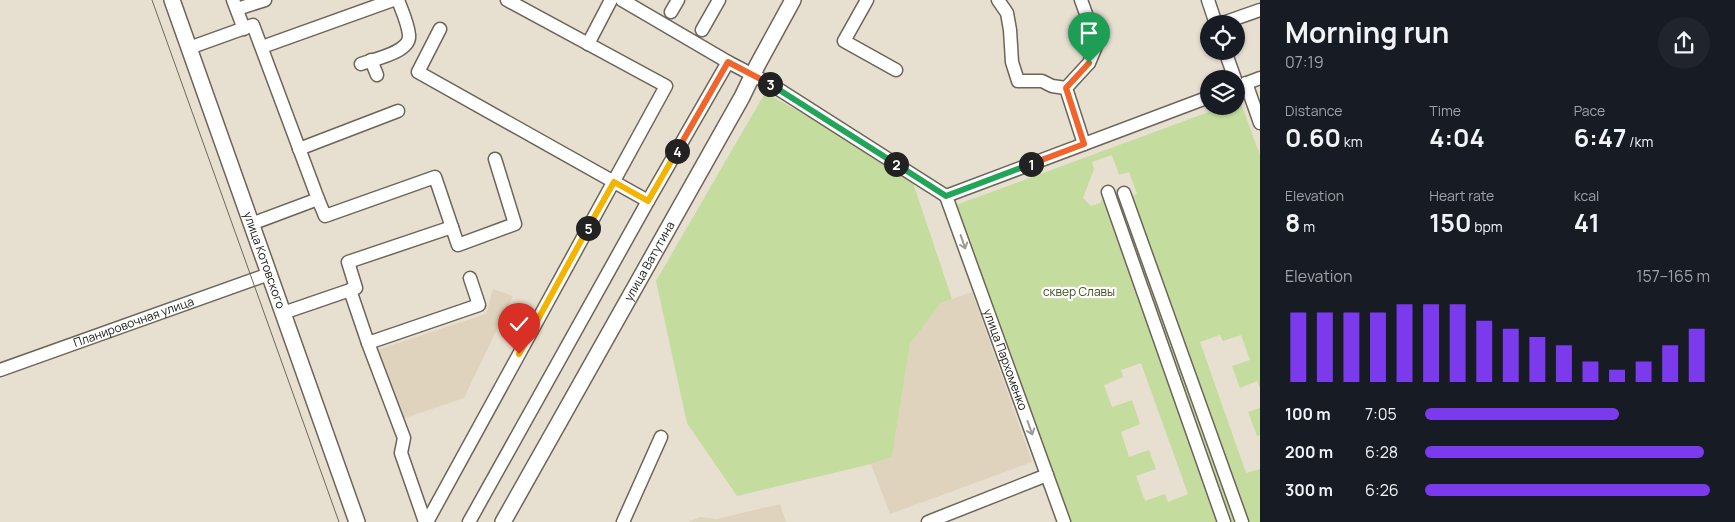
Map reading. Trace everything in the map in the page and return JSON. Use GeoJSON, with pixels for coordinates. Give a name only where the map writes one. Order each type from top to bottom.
{"type":"FeatureCollection","features":[{"type":"Feature","properties":{"kind":"main road","name":"улица Котовского"},"geometry":{"type":"LineString","coordinates":[[172,0],[356,522]]}},
{"type":"Feature","properties":{"kind":"main road","name":"улица Ватутина"},"geometry":{"type":"LineString","coordinates":[[503,522],[742,97],[793,0]]}},
{"type":"Feature","properties":{"kind":"street"},"geometry":{"type":"LineString","coordinates":[[244,29],[235,5],[265,0]]}},
{"type":"Feature","properties":{"kind":"street"},"geometry":{"type":"LineString","coordinates":[[262,47],[393,0]]}},
{"type":"Feature","properties":{"kind":"street"},"geometry":{"type":"LineString","coordinates":[[377,75],[366,62],[402,49],[408,43],[409,36],[398,0]]}},
{"type":"Feature","properties":{"kind":"street"},"geometry":{"type":"LineString","coordinates":[[426,522],[666,86],[507,0]]}},
{"type":"Feature","properties":{"kind":"street"},"geometry":{"type":"LineString","coordinates":[[588,44],[611,0]]}},
{"type":"Feature","properties":{"kind":"street"},"geometry":{"type":"LineString","coordinates":[[622,0],[728,62],[772,85],[946,196],[1200,100]]}},
{"type":"Feature","properties":{"kind":"street"},"geometry":{"type":"LineString","coordinates":[[671,12],[678,0]]}},
{"type":"Feature","properties":{"kind":"street"},"geometry":{"type":"LineString","coordinates":[[702,30],[719,0]]}},
{"type":"Feature","properties":{"kind":"street"},"geometry":{"type":"LineString","coordinates":[[867,0],[844,41],[896,70]]}},
{"type":"Feature","properties":{"kind":"street"},"geometry":{"type":"LineString","coordinates":[[998,0],[1006,13],[1010,30],[1012,62],[1018,81],[1042,81],[1052,86],[1066,88]]}},
{"type":"Feature","properties":{"kind":"street"},"geometry":{"type":"LineString","coordinates":[[1066,88],[1089,63],[1097,44],[1081,0]]}},
{"type":"Feature","properties":{"kind":"street"},"geometry":{"type":"LineString","coordinates":[[1208,0],[1213,15]]}},
{"type":"Feature","properties":{"kind":"street"},"geometry":{"type":"LineString","coordinates":[[1245,15],[1260,10]]}},
{"type":"Feature","properties":{"kind":"street"},"geometry":{"type":"LineString","coordinates":[[189,48],[254,25],[325,216],[435,177],[458,245],[515,224],[494,159]]}},
{"type":"Feature","properties":{"kind":"street"},"geometry":{"type":"LineString","coordinates":[[440,29],[418,72],[648,201]]}},
{"type":"Feature","properties":{"kind":"street"},"geometry":{"type":"LineString","coordinates":[[469,522],[648,201],[728,62]]}},
{"type":"Feature","properties":{"kind":"street"},"geometry":{"type":"LineString","coordinates":[[1245,82],[1260,78]]}},
{"type":"Feature","properties":{"kind":"street"},"geometry":{"type":"LineString","coordinates":[[1066,88],[1084,144]]}},
{"type":"Feature","properties":{"kind":"street"},"geometry":{"type":"LineString","coordinates":[[1245,96],[1260,123]]}},
{"type":"Feature","properties":{"kind":"street"},"geometry":{"type":"LineString","coordinates":[[299,149],[398,111]]}},
{"type":"Feature","properties":{"kind":"street"},"geometry":{"type":"LineString","coordinates":[[1108,192],[1224,522]]}},
{"type":"Feature","properties":{"kind":"street"},"geometry":{"type":"LineString","coordinates":[[1124,194],[1242,522]]}},
{"type":"Feature","properties":{"kind":"street","name":"улица Пархоменко"},"geometry":{"type":"LineString","coordinates":[[946,196],[1064,522]]}},
{"type":"Feature","properties":{"kind":"street"},"geometry":{"type":"LineString","coordinates":[[251,224],[318,199]]}},
{"type":"Feature","properties":{"kind":"street"},"geometry":{"type":"LineString","coordinates":[[283,313],[356,288],[348,262],[452,227]]}},
{"type":"Feature","properties":{"kind":"street","name":"Планировочная улица"},"geometry":{"type":"LineString","coordinates":[[0,370],[269,274]]}},
{"type":"Feature","properties":{"kind":"street"},"geometry":{"type":"LineString","coordinates":[[368,343],[479,305],[470,278]]}},
{"type":"Feature","properties":{"kind":"street"},"geometry":{"type":"LineString","coordinates":[[350,290],[404,438],[401,453],[426,522]]}},
{"type":"Feature","properties":{"kind":"street"},"geometry":{"type":"LineString","coordinates":[[623,522],[662,437]]}},
{"type":"Feature","properties":{"kind":"street"},"geometry":{"type":"LineString","coordinates":[[928,522],[1047,475]]}},
{"type":"Feature","properties":{"kind":"shaded area"},"geometry":{"type":"Polygon","coordinates":[[[493,289],[513,296],[464,398],[402,419],[377,350],[486,314],[493,289]]]}},
{"type":"Feature","properties":{"kind":"shaded area"},"geometry":{"type":"Polygon","coordinates":[[[972,292],[1032,462],[890,514],[871,464],[892,457],[910,344],[941,303],[972,292]]]}},
{"type":"Feature","properties":{"kind":"shaded area"},"geometry":{"type":"Polygon","coordinates":[[[780,504],[786,522],[688,522],[700,517],[717,519],[780,504]]]}},
{"type":"Feature","properties":{"kind":"green space"},"geometry":{"type":"Polygon","coordinates":[[[765,93],[909,171],[952,299],[941,303],[910,344],[892,457],[871,464],[737,496],[687,423],[656,281],[765,93]]]}},
{"type":"Feature","properties":{"kind":"green space","name":"сквер Славы"},"geometry":{"type":"Polygon","coordinates":[[[1245,114],[1260,155],[1260,388],[1257,381],[1240,388],[1232,366],[1250,360],[1241,335],[1223,341],[1220,335],[1200,342],[1246,473],[1260,469],[1260,522],[1070,522],[956,205],[1201,115],[1245,114]],[[1112,155],[1092,162],[1094,169],[1083,198],[1091,206],[1100,203],[1106,193],[1119,188],[1123,199],[1137,194],[1129,172],[1119,175],[1112,155]],[[1141,363],[1121,370],[1123,377],[1104,385],[1112,407],[1132,400],[1140,424],[1121,432],[1129,457],[1149,450],[1156,469],[1136,476],[1145,501],[1165,494],[1168,502],[1188,494],[1141,363]]]}},
{"type":"Feature","properties":{"kind":"green space"},"geometry":{"type":"Polygon","coordinates":[[[1260,408],[1260,435],[1257,436],[1248,412],[1260,408]]]}},
{"type":"Feature","properties":{"kind":"tram line"},"geometry":{"type":"LineString","coordinates":[[152,0],[339,522]]}},
{"type":"Feature","properties":{"kind":"route"},"geometry":{"type":"LineString","coordinates":[[519,354],[614,182],[648,201],[728,62],[772,85],[946,196],[1084,144],[1066,88],[1089,63]]}}]}
